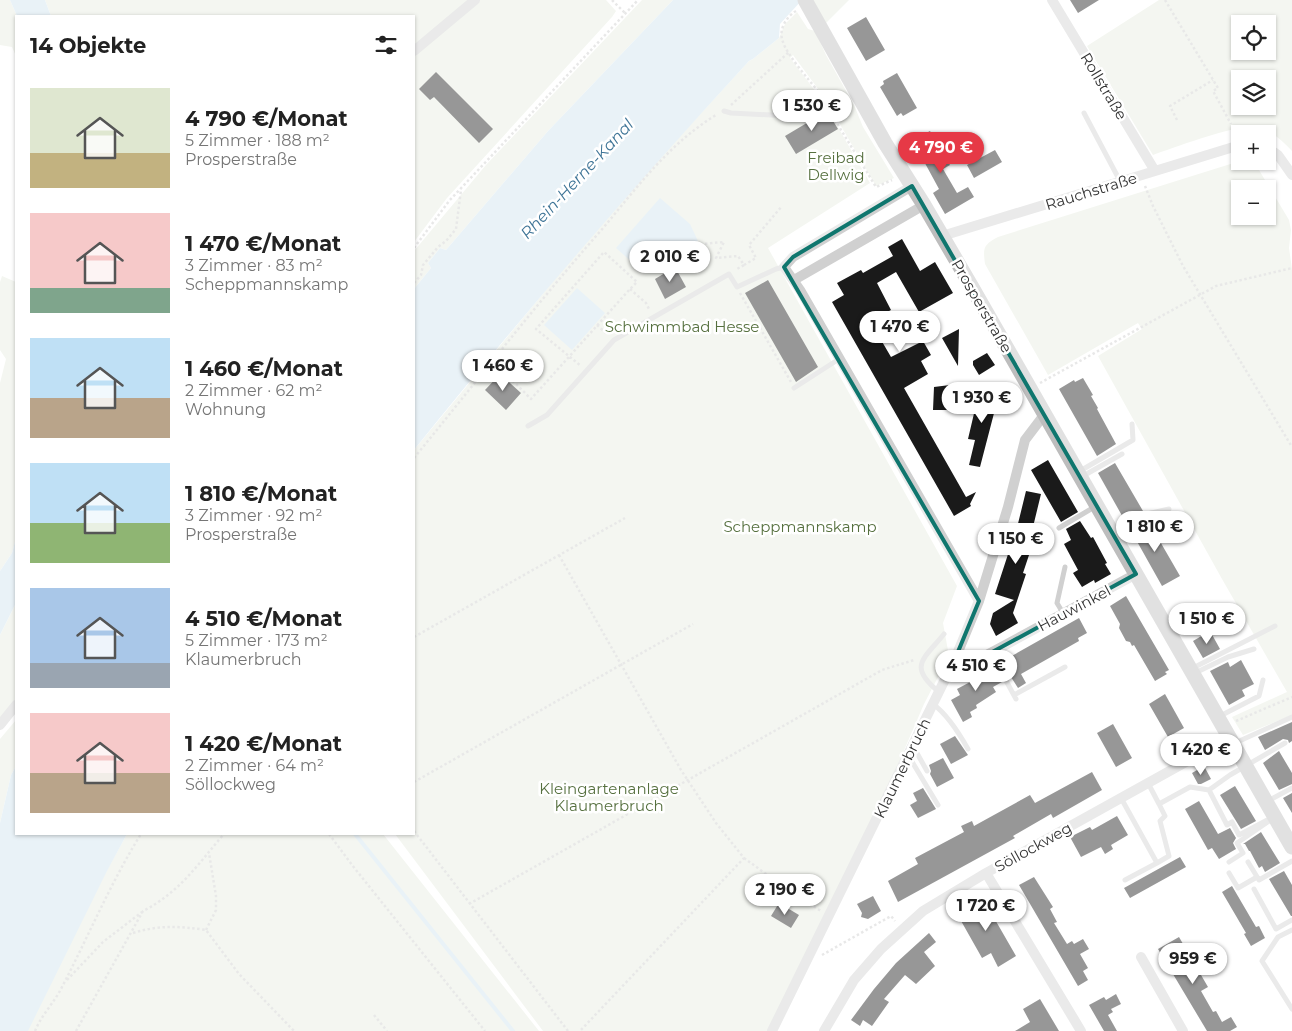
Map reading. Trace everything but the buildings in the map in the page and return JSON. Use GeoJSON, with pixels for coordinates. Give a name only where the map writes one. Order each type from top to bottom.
{"type":"FeatureCollection","features":[{"type":"Feature","properties":{"kind":"main road","name":"Prosperstraße"},"geometry":{"type":"LineString","coordinates":[[805,7],[924,205],[1274,817],[1290,839]]}},
{"type":"Feature","properties":{"kind":"street"},"geometry":{"type":"LineString","coordinates":[[415,50],[475,0]]}},
{"type":"Feature","properties":{"kind":"street","name":"Rollstraße"},"geometry":{"type":"LineString","coordinates":[[1052,0],[1155,171]]}},
{"type":"Feature","properties":{"kind":"street","name":"Rauchstraße"},"geometry":{"type":"LineString","coordinates":[[942,236],[1231,148]]}},
{"type":"Feature","properties":{"kind":"street"},"geometry":{"type":"LineString","coordinates":[[1276,154],[1292,174]]}},
{"type":"Feature","properties":{"kind":"street"},"geometry":{"type":"LineString","coordinates":[[912,186],[792,257],[784,267],[794,280],[979,601]]}},
{"type":"Feature","properties":{"kind":"street"},"geometry":{"type":"LineString","coordinates":[[794,280],[924,205]]}},
{"type":"Feature","properties":{"kind":"street","name":"Klaumerbruch"},"geometry":{"type":"LineString","coordinates":[[772,1031],[955,659],[979,601],[1008,507],[1025,440],[1044,415]]}},
{"type":"Feature","properties":{"kind":"street","name":"Hauwinkel"},"geometry":{"type":"LineString","coordinates":[[955,659],[985,656],[1136,574]]}},
{"type":"Feature","properties":{"kind":"street"},"geometry":{"type":"LineString","coordinates":[[0,725],[15,706]]}},
{"type":"Feature","properties":{"kind":"street","name":"Söllockweg"},"geometry":{"type":"LineString","coordinates":[[824,1031],[854,980],[881,949],[924,910],[986,872],[1148,783],[1225,732]]}},
{"type":"Feature","properties":{"kind":"street"},"geometry":{"type":"LineString","coordinates":[[986,872],[1081,1031]]}},
{"type":"Feature","properties":{"kind":"street"},"geometry":{"type":"LineString","coordinates":[[1141,957],[1183,1031]]}},
{"type":"Feature","properties":{"kind":"lane"},"geometry":{"type":"LineString","coordinates":[[724,111],[731,114],[790,116],[822,99]]}},
{"type":"Feature","properties":{"kind":"lane"},"geometry":{"type":"LineString","coordinates":[[1084,113],[1120,182]]}},
{"type":"Feature","properties":{"kind":"lane"},"geometry":{"type":"LineString","coordinates":[[528,426],[547,415],[614,340],[729,274],[737,287],[776,268],[784,267]]}},
{"type":"Feature","properties":{"kind":"lane"},"geometry":{"type":"LineString","coordinates":[[794,388],[840,359]]}},
{"type":"Feature","properties":{"kind":"lane"},"geometry":{"type":"LineString","coordinates":[[1079,475],[1132,440],[1132,424]]}},
{"type":"Feature","properties":{"kind":"lane"},"geometry":{"type":"LineString","coordinates":[[1079,475],[1122,454]]}},
{"type":"Feature","properties":{"kind":"lane"},"geometry":{"type":"LineString","coordinates":[[1058,528],[1097,506]]}},
{"type":"Feature","properties":{"kind":"lane"},"geometry":{"type":"LineString","coordinates":[[1113,533],[1146,514],[1168,509]]}},
{"type":"Feature","properties":{"kind":"lane"},"geometry":{"type":"LineString","coordinates":[[1064,614],[1057,603],[1065,567]]}},
{"type":"Feature","properties":{"kind":"lane"},"geometry":{"type":"LineString","coordinates":[[1191,672],[1275,626]]}},
{"type":"Feature","properties":{"kind":"lane"},"geometry":{"type":"LineString","coordinates":[[939,693],[930,685],[921,672],[921,663],[944,634]]}},
{"type":"Feature","properties":{"kind":"lane"},"geometry":{"type":"LineString","coordinates":[[1191,672],[1254,649]]}},
{"type":"Feature","properties":{"kind":"lane"},"geometry":{"type":"LineString","coordinates":[[991,653],[1015,697],[1065,667]]}},
{"type":"Feature","properties":{"kind":"lane"},"geometry":{"type":"LineString","coordinates":[[1225,732],[1259,696],[1263,680]]}},
{"type":"Feature","properties":{"kind":"lane"},"geometry":{"type":"LineString","coordinates":[[933,704],[959,734],[968,749]]}},
{"type":"Feature","properties":{"kind":"lane"},"geometry":{"type":"LineString","coordinates":[[1225,732],[1292,717]]}},
{"type":"Feature","properties":{"kind":"lane"},"geometry":{"type":"LineString","coordinates":[[1159,804],[1190,787],[1209,790],[1245,766],[1286,743]]}},
{"type":"Feature","properties":{"kind":"lane"},"geometry":{"type":"LineString","coordinates":[[910,750],[927,771]]}},
{"type":"Feature","properties":{"kind":"lane"},"geometry":{"type":"LineString","coordinates":[[910,750],[938,805]]}},
{"type":"Feature","properties":{"kind":"lane"},"geometry":{"type":"LineString","coordinates":[[1125,880],[1169,856],[1160,821],[1165,816],[1148,783]]}},
{"type":"Feature","properties":{"kind":"lane"},"geometry":{"type":"LineString","coordinates":[[1266,802],[1292,788]]}},
{"type":"Feature","properties":{"kind":"lane"},"geometry":{"type":"LineString","coordinates":[[1209,790],[1227,825],[1232,822],[1239,834],[1274,817]]}},
{"type":"Feature","properties":{"kind":"lane"},"geometry":{"type":"LineString","coordinates":[[1121,798],[1157,863]]}},
{"type":"Feature","properties":{"kind":"lane"},"geometry":{"type":"LineString","coordinates":[[1229,862],[1244,853],[1237,843],[1274,817]]}},
{"type":"Feature","properties":{"kind":"lane"},"geometry":{"type":"LineString","coordinates":[[1248,862],[1259,880],[1292,861]]}},
{"type":"Feature","properties":{"kind":"lane"},"geometry":{"type":"LineString","coordinates":[[1229,873],[1238,888],[1257,877]]}},
{"type":"Feature","properties":{"kind":"lane"},"geometry":{"type":"LineString","coordinates":[[1254,889],[1276,929],[1292,920]]}},
{"type":"Feature","properties":{"kind":"lane"},"geometry":{"type":"LineString","coordinates":[[1292,930],[1278,937],[1262,961],[1292,1009]]}},
{"type":"Feature","properties":{"kind":"path"},"geometry":{"type":"LineString","coordinates":[[612,0],[625,13]]}},
{"type":"Feature","properties":{"kind":"path"},"geometry":{"type":"LineString","coordinates":[[415,247],[449,200],[638,0]]}},
{"type":"Feature","properties":{"kind":"path"},"geometry":{"type":"LineString","coordinates":[[1165,0],[1218,88],[1213,90],[1231,124]]}},
{"type":"Feature","properties":{"kind":"path"},"geometry":{"type":"LineString","coordinates":[[805,7],[790,15],[784,23],[782,42],[822,99],[876,187],[904,173]]}},
{"type":"Feature","properties":{"kind":"path"},"geometry":{"type":"LineString","coordinates":[[415,457],[566,271],[659,162],[692,130],[724,111],[788,52]]}},
{"type":"Feature","properties":{"kind":"path"},"geometry":{"type":"LineString","coordinates":[[1177,120],[1170,106],[1213,80]]}},
{"type":"Feature","properties":{"kind":"path"},"geometry":{"type":"LineString","coordinates":[[1142,175],[1159,219],[1200,294],[1292,447]]}},
{"type":"Feature","properties":{"kind":"path"},"geometry":{"type":"LineString","coordinates":[[415,282],[421,275],[423,265],[456,228],[462,188]]}},
{"type":"Feature","properties":{"kind":"path"},"geometry":{"type":"LineString","coordinates":[[729,274],[756,258],[749,244],[782,206]]}},
{"type":"Feature","properties":{"kind":"path"},"geometry":{"type":"LineString","coordinates":[[687,252],[702,244],[724,242],[716,258],[738,256],[744,265]]}},
{"type":"Feature","properties":{"kind":"path"},"geometry":{"type":"LineString","coordinates":[[502,370],[531,399],[570,357],[597,325],[637,282],[604,252],[536,329],[570,357],[586,371]]}},
{"type":"Feature","properties":{"kind":"path"},"geometry":{"type":"LineString","coordinates":[[1029,389],[1216,286],[1292,268]]}},
{"type":"Feature","properties":{"kind":"path"},"geometry":{"type":"LineString","coordinates":[[737,287],[794,388]]}},
{"type":"Feature","properties":{"kind":"path"},"geometry":{"type":"LineString","coordinates":[[630,289],[646,303],[653,317]]}},
{"type":"Feature","properties":{"kind":"path"},"geometry":{"type":"LineString","coordinates":[[597,325],[614,340]]}},
{"type":"Feature","properties":{"kind":"path"},"geometry":{"type":"LineString","coordinates":[[415,636],[625,518]]}},
{"type":"Feature","properties":{"kind":"path"},"geometry":{"type":"LineString","coordinates":[[559,555],[688,780],[716,823],[744,858],[790,892],[829,915]]}},
{"type":"Feature","properties":{"kind":"path"},"geometry":{"type":"LineString","coordinates":[[415,781],[693,624]]}},
{"type":"Feature","properties":{"kind":"path"},"geometry":{"type":"LineString","coordinates":[[469,904],[882,670],[925,657]]}},
{"type":"Feature","properties":{"kind":"path"},"geometry":{"type":"LineString","coordinates":[[1225,732],[1292,696]]}},
{"type":"Feature","properties":{"kind":"path"},"geometry":{"type":"LineString","coordinates":[[415,832],[568,1031]]}},
{"type":"Feature","properties":{"kind":"path"},"geometry":{"type":"LineString","coordinates":[[35,1031],[40,1019],[55,1001],[88,931],[140,835]]}},
{"type":"Feature","properties":{"kind":"path"},"geometry":{"type":"LineString","coordinates":[[64,983],[102,942],[143,911],[169,896],[184,882],[223,835]]}},
{"type":"Feature","properties":{"kind":"path"},"geometry":{"type":"LineString","coordinates":[[330,835],[485,1031]]}},
{"type":"Feature","properties":{"kind":"path"},"geometry":{"type":"LineString","coordinates":[[206,930],[216,910],[216,896],[209,853]]}},
{"type":"Feature","properties":{"kind":"path"},"geometry":{"type":"LineString","coordinates":[[580,1031],[744,858]]}},
{"type":"Feature","properties":{"kind":"path"},"geometry":{"type":"LineString","coordinates":[[76,1031],[133,933],[143,911]]}},
{"type":"Feature","properties":{"kind":"path"},"geometry":{"type":"LineString","coordinates":[[805,964],[891,916],[903,929]]}},
{"type":"Feature","properties":{"kind":"path"},"geometry":{"type":"LineString","coordinates":[[133,933],[152,927],[168,926],[206,930],[239,974],[294,1031]]}},
{"type":"Feature","properties":{"kind":"path"},"geometry":{"type":"LineString","coordinates":[[374,1014],[387,1031]]}},
{"type":"Feature","properties":{"kind":"highlighted area"},"geometry":{"type":"Polygon","coordinates":[[[912,186],[1136,574],[985,656],[955,659],[979,601],[784,267],[793,257],[912,186]]]}},
{"type":"Feature","properties":{"kind":"green space"},"geometry":{"type":"Polygon","coordinates":[[[0,0],[10,0],[17,15],[15,15],[15,54],[12,47],[0,45],[0,0]]]}},
{"type":"Feature","properties":{"kind":"green space"},"geometry":{"type":"Polygon","coordinates":[[[45,0],[606,0],[616,11],[447,198],[415,241],[415,15],[51,15],[45,0]]]}},
{"type":"Feature","properties":{"kind":"green space"},"geometry":{"type":"Polygon","coordinates":[[[642,0],[673,0],[548,131],[446,250],[440,248],[428,263],[431,268],[415,288],[415,250],[486,165],[642,0]]]}},
{"type":"Feature","properties":{"kind":"green space"},"geometry":{"type":"Polygon","coordinates":[[[810,0],[849,0],[824,25],[810,0]]]}},
{"type":"Feature","properties":{"kind":"green space"},"geometry":{"type":"Polygon","coordinates":[[[1159,0],[1292,0],[1292,151],[1276,136],[1276,125],[1231,125],[1231,130],[1153,155],[1087,46],[1159,0]]]}},
{"type":"Feature","properties":{"kind":"green space"},"geometry":{"type":"Polygon","coordinates":[[[797,12],[808,29],[815,31],[854,105],[863,127],[894,178],[876,186],[824,97],[793,55],[790,58],[823,101],[870,183],[768,248],[957,586],[943,623],[949,656],[924,704],[833,915],[774,1031],[543,1031],[396,835],[415,835],[415,449],[564,268],[658,160],[749,61],[779,38],[785,24],[797,12]]]}},
{"type":"Feature","properties":{"kind":"green space"},"geometry":{"type":"Polygon","coordinates":[[[1231,164],[1231,170],[1259,170],[1265,180],[1231,180],[1231,225],[1276,225],[1276,198],[1289,220],[1291,230],[1289,248],[1292,269],[1292,715],[1243,735],[1232,717],[1287,692],[1098,356],[1142,329],[1138,323],[1048,375],[985,264],[985,248],[989,242],[998,237],[1231,164]]]}},
{"type":"Feature","properties":{"kind":"green space"},"geometry":{"type":"Polygon","coordinates":[[[2,276],[15,282],[15,542],[12,553],[0,571],[0,383],[6,359],[0,350],[0,282],[2,276]]]}},
{"type":"Feature","properties":{"kind":"green space"},"geometry":{"type":"Polygon","coordinates":[[[15,605],[15,701],[0,719],[0,635],[15,605]]]}},
{"type":"Feature","properties":{"kind":"green space"},"geometry":{"type":"Polygon","coordinates":[[[15,721],[15,768],[11,775],[0,823],[0,739],[15,721]]]}},
{"type":"Feature","properties":{"kind":"green space"},"geometry":{"type":"Polygon","coordinates":[[[126,835],[384,835],[539,1031],[27,1031],[107,870],[126,835]]]}},
{"type":"Feature","properties":{"kind":"water"},"geometry":{"type":"Polygon","coordinates":[[[10,0],[45,0],[51,15],[17,15],[10,0]]]}},
{"type":"Feature","properties":{"kind":"water","name":"Rhein-Herne-Kanal"},"geometry":{"type":"Polygon","coordinates":[[[673,0],[802,0],[780,24],[779,38],[749,61],[663,156],[536,302],[415,449],[415,288],[431,268],[428,263],[440,248],[446,250],[548,131],[673,0]]]}},
{"type":"Feature","properties":{"kind":"water"},"geometry":{"type":"Polygon","coordinates":[[[660,198],[690,224],[698,241],[643,272],[616,248],[660,198]]]}},
{"type":"Feature","properties":{"kind":"water"},"geometry":{"type":"Polygon","coordinates":[[[577,288],[605,313],[572,350],[544,325],[577,288]]]}},
{"type":"Feature","properties":{"kind":"water"},"geometry":{"type":"Polygon","coordinates":[[[15,542],[15,605],[0,635],[0,571],[12,553],[15,542]]]}},
{"type":"Feature","properties":{"kind":"water"},"geometry":{"type":"Polygon","coordinates":[[[15,768],[15,835],[126,835],[28,1031],[0,1031],[0,823],[11,775],[15,768]]]}},
{"type":"Feature","properties":{"kind":"waterway"},"geometry":{"type":"LineString","coordinates":[[356,835],[513,1031]]}},
{"type":"Feature","properties":{"kind":"park label","name":"Freibad Dellwig"},"geometry":{"type":"Point","coordinates":[836,166]}},
{"type":"Feature","properties":{"kind":"park label","name":"Schwimmbad Hesse"},"geometry":{"type":"Point","coordinates":[682,326]}},
{"type":"Feature","properties":{"kind":"park label","name":"Scheppmannskamp"},"geometry":{"type":"Point","coordinates":[800,526]}},
{"type":"Feature","properties":{"kind":"park label","name":"Kleingartenanlage Klaumerbruch"},"geometry":{"type":"Point","coordinates":[609,796]}}]}
